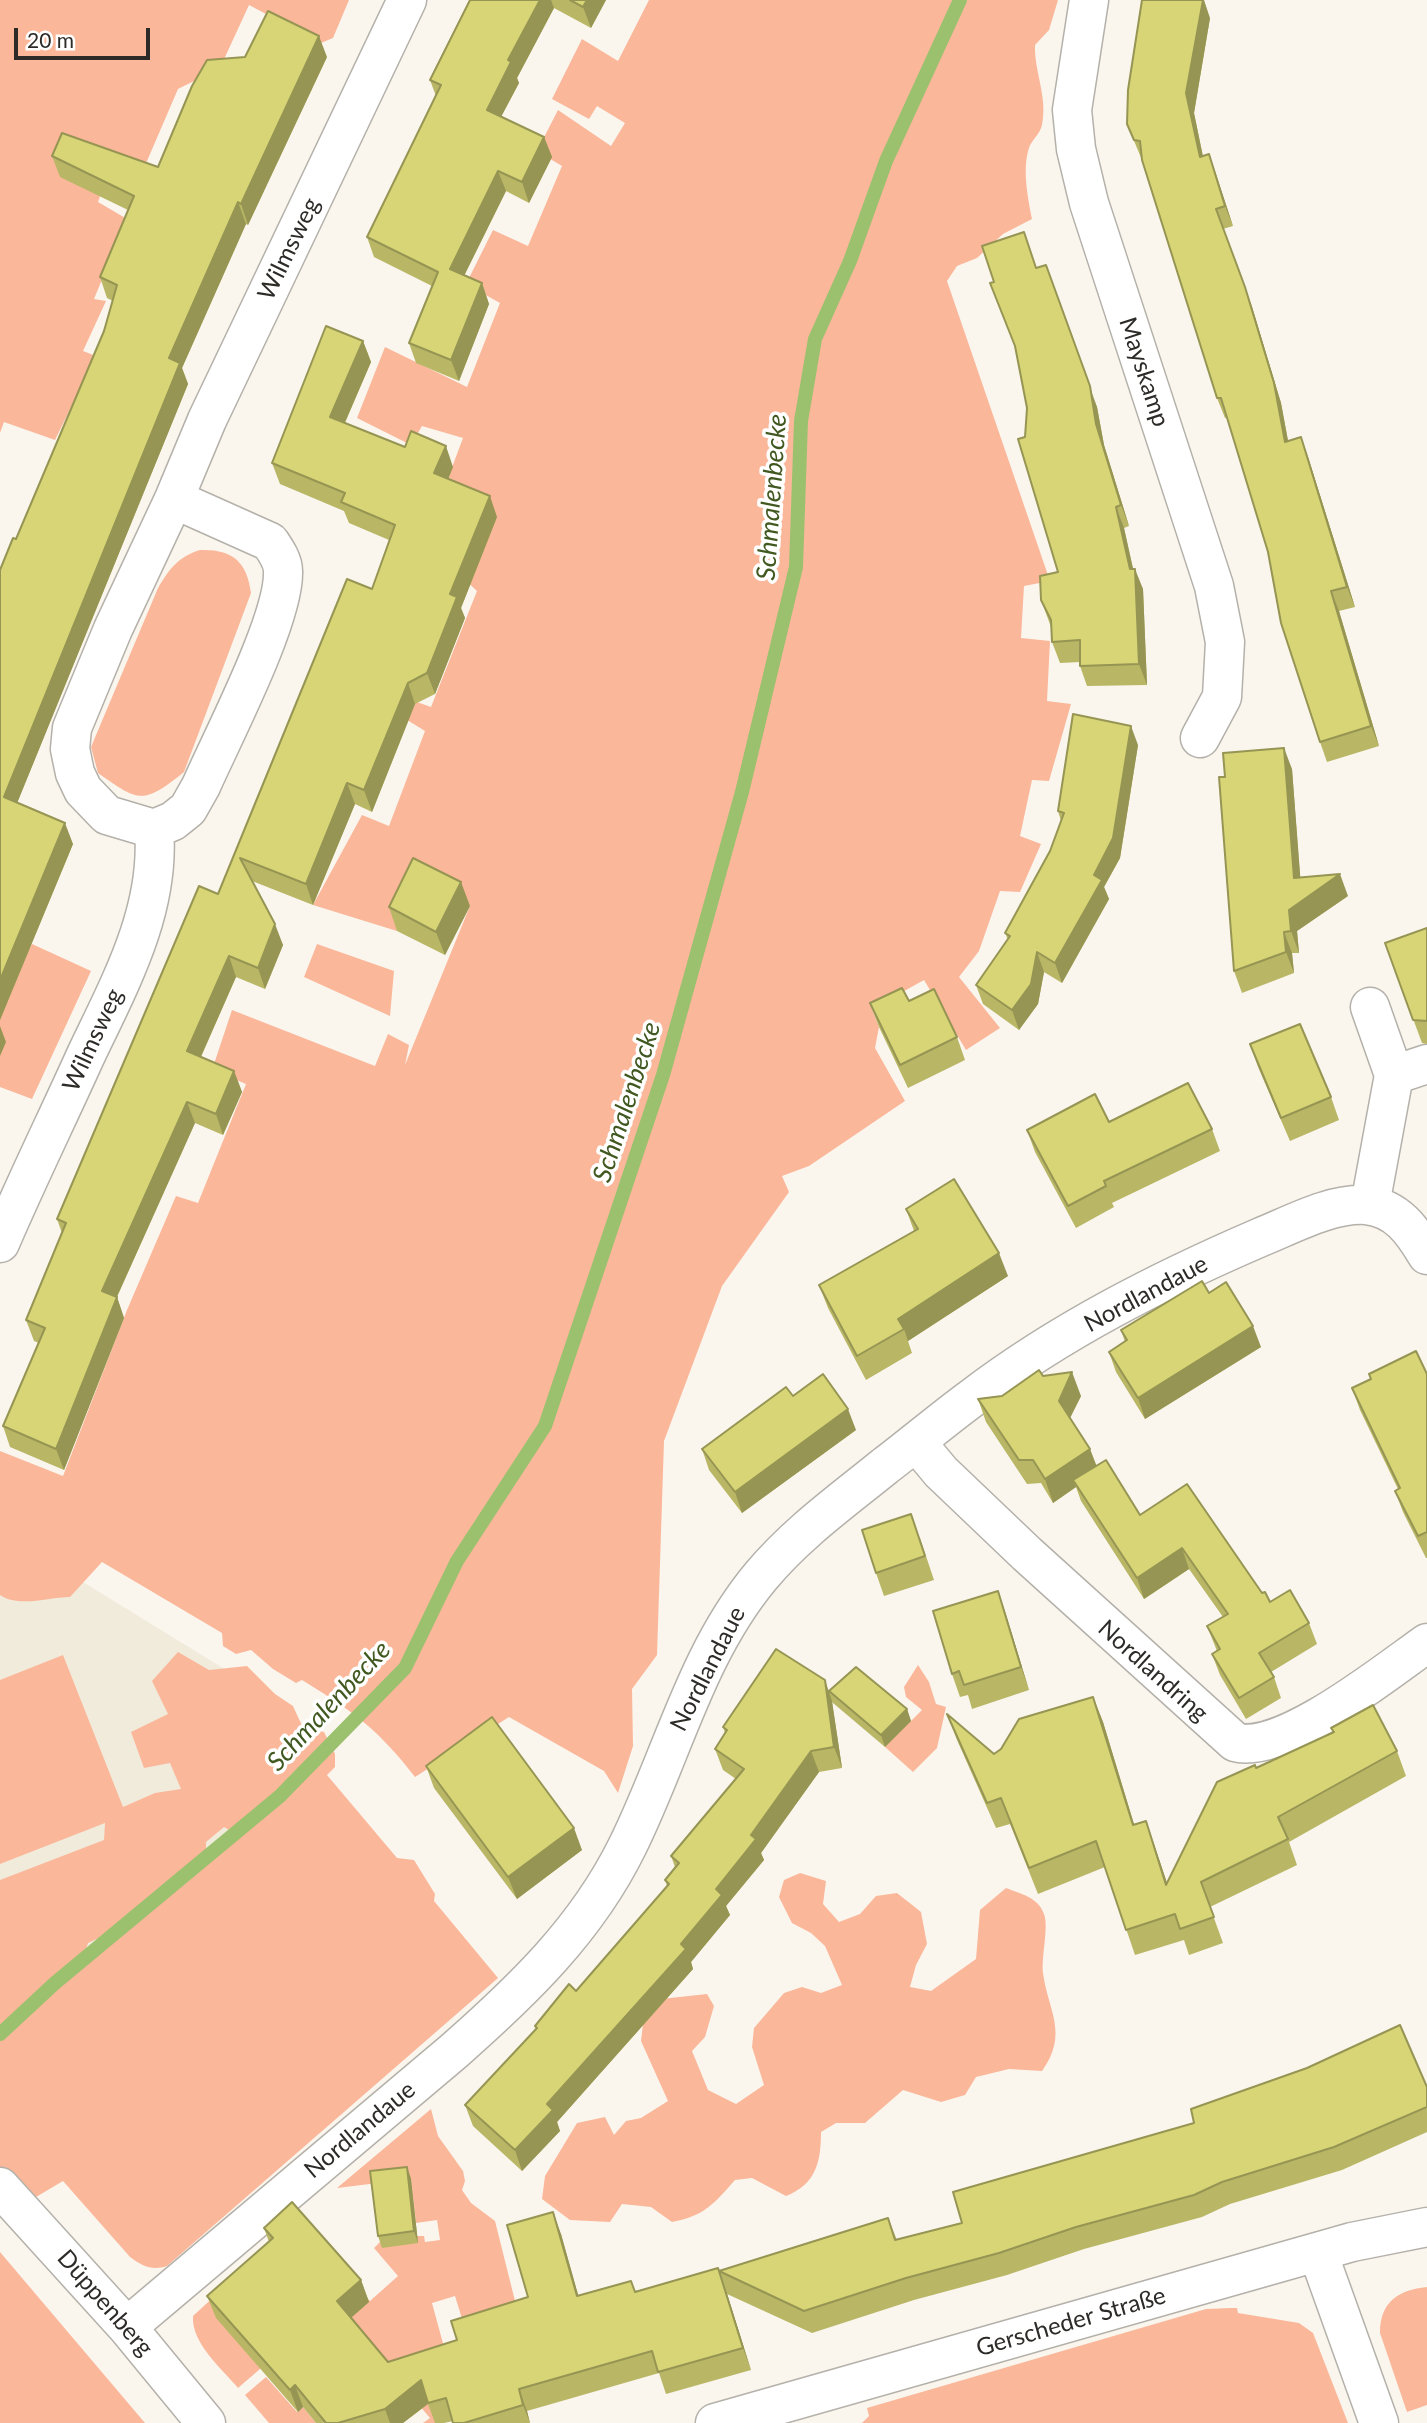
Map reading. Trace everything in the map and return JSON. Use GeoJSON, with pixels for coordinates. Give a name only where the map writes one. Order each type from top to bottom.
{"type":"FeatureCollection","features":[{"type":"Feature","properties":{"kind":"street","name":"Wilmsweg"},"geometry":{"type":"LineString","coordinates":[[0,1243],[120,982],[143,924],[156,857],[154,829],[107,815],[83,790],[69,749],[72,729],[113,629],[174,499],[207,420],[407,0]]}},
{"type":"Feature","properties":{"kind":"street","name":"Mayskamp"},"geometry":{"type":"LineString","coordinates":[[1089,0],[1072,110],[1076,149],[1089,203],[1214,586],[1225,642],[1222,697],[1200,738]]}},
{"type":"Feature","properties":{"kind":"street"},"geometry":{"type":"LineString","coordinates":[[154,829],[173,821],[188,809],[201,786],[271,626],[282,590],[283,569],[270,542],[174,499]]}},
{"type":"Feature","properties":{"kind":"street"},"geometry":{"type":"LineString","coordinates":[[1370,1007],[1410,1070],[1370,1205],[1417,1223],[1427,1255]]}},
{"type":"Feature","properties":{"kind":"street","name":"Nordlandaue"},"geometry":{"type":"LineString","coordinates":[[127,2327],[501,2010],[563,1945],[607,1885],[626,1850],[698,1678],[741,1601],[800,1535],[1000,1378],[1160,1283],[1331,1210],[1370,1205]]}},
{"type":"Feature","properties":{"kind":"street","name":"Nordlandring"},"geometry":{"type":"LineString","coordinates":[[916,1442],[941,1472],[1027,1554],[1235,1742],[1264,1743],[1296,1729],[1339,1704],[1427,1643]]}},
{"type":"Feature","properties":{"kind":"street","name":"Düppenberg"},"geometry":{"type":"LineString","coordinates":[[0,2187],[127,2327],[206,2423]]}},
{"type":"Feature","properties":{"kind":"street","name":"Gerscheder Straße"},"geometry":{"type":"LineString","coordinates":[[715,2423],[1389,2232],[1427,2227]]}},
{"type":"Feature","properties":{"kind":"street"},"geometry":{"type":"LineString","coordinates":[[1318,2253],[1379,2423]]}},
{"type":"Feature","properties":{"kind":"shaded area"},"geometry":{"type":"Polygon","coordinates":[[[0,0],[349,0],[333,38],[321,43],[249,5],[220,68],[178,89],[141,175],[111,164],[98,202],[127,219],[94,299],[106,301],[83,351],[96,356],[55,440],[4,422],[0,433],[0,0]]]}},
{"type":"Feature","properties":{"kind":"shaded area"},"geometry":{"type":"Polygon","coordinates":[[[649,0],[1058,0],[1049,30],[1035,45],[1043,115],[1041,128],[1029,148],[1026,165],[1032,219],[1003,234],[977,258],[957,266],[947,281],[1050,581],[1024,586],[1021,638],[1050,641],[1047,701],[1071,704],[1049,781],[1032,780],[1020,836],[1041,844],[1020,892],[1000,891],[979,951],[959,977],[1000,1028],[966,1050],[924,980],[872,1009],[879,1027],[875,1048],[905,1101],[809,1166],[782,1176],[789,1192],[722,1286],[664,1441],[657,1655],[632,1689],[633,1746],[618,1793],[604,1771],[509,1717],[415,1777],[377,1734],[336,1702],[302,1680],[296,1683],[273,1669],[251,1650],[236,1654],[223,1646],[222,1633],[102,1562],[70,1597],[16,1601],[0,1595],[0,1451],[63,1476],[127,1310],[176,1196],[198,1203],[246,1084],[212,1070],[232,1010],[375,1066],[388,1034],[409,1045],[405,1065],[470,906],[422,882],[397,931],[313,905],[362,815],[389,826],[425,731],[399,715],[411,700],[431,707],[477,591],[462,577],[442,494],[463,438],[422,426],[411,445],[357,418],[385,347],[467,387],[500,303],[466,284],[493,230],[528,246],[562,166],[537,151],[558,110],[611,146],[625,123],[597,106],[589,119],[552,99],[582,39],[618,61],[649,0]]]}},
{"type":"Feature","properties":{"kind":"shaded area"},"geometry":{"type":"Polygon","coordinates":[[[200,550],[221,552],[236,560],[246,573],[251,593],[184,772],[150,794],[132,794],[98,773],[91,747],[158,588],[175,564],[200,550]]]}},
{"type":"Feature","properties":{"kind":"shaded area"},"geometry":{"type":"Polygon","coordinates":[[[32,944],[91,971],[32,1099],[0,1087],[0,999],[32,944]]]}},
{"type":"Feature","properties":{"kind":"shaded area"},"geometry":{"type":"Polygon","coordinates":[[[317,944],[394,971],[390,1016],[304,977],[317,944]]]}},
{"type":"Feature","properties":{"kind":"shaded area"},"geometry":{"type":"Polygon","coordinates":[[[0,1531],[239,1678],[336,1746],[0,2033],[0,1531]]]}},
{"type":"Feature","properties":{"kind":"shaded area"},"geometry":{"type":"Polygon","coordinates":[[[178,1652],[209,1670],[247,1666],[275,1694],[293,1706],[303,1728],[324,1732],[335,1754],[335,1767],[327,1775],[397,1858],[414,1860],[435,1894],[434,1901],[498,1978],[167,2266],[157,2268],[143,2265],[130,2257],[63,2181],[31,2200],[0,2173],[0,1880],[104,1840],[105,1823],[0,1864],[0,1680],[63,1655],[123,1807],[155,1793],[181,1789],[170,1763],[144,1768],[131,1732],[168,1714],[152,1681],[178,1652]],[[224,1827],[206,1842],[206,1862],[238,1835],[224,1827]],[[103,1936],[88,1943],[82,1962],[119,1936],[103,1936]]]}},
{"type":"Feature","properties":{"kind":"shaded area"},"geometry":{"type":"Polygon","coordinates":[[[918,1665],[929,1682],[936,1704],[946,1707],[937,1748],[913,1772],[885,1747],[909,1719],[911,1721],[922,1710],[906,1697],[904,1687],[918,1665]]]}},
{"type":"Feature","properties":{"kind":"shaded area"},"geometry":{"type":"Polygon","coordinates":[[[800,1873],[826,1881],[823,1904],[839,1922],[860,1914],[876,1896],[897,1893],[921,1912],[927,1944],[916,1965],[910,1987],[931,1991],[976,1959],[980,1910],[1006,1888],[1023,1894],[1038,1904],[1045,1920],[1043,1973],[1056,2033],[1050,2057],[1042,2071],[1009,2069],[976,2077],[965,2095],[941,2102],[903,2090],[865,2123],[836,2123],[821,2132],[820,2153],[815,2171],[804,2185],[786,2196],[752,2178],[735,2180],[708,2208],[672,2222],[651,2207],[622,2204],[610,2222],[570,2220],[542,2199],[545,2176],[577,2123],[605,2117],[614,2135],[626,2121],[641,2118],[668,2101],[641,2041],[643,2024],[661,1999],[707,1994],[714,2006],[705,2037],[692,2051],[708,2090],[736,2104],[764,2085],[752,2047],[754,2028],[784,1993],[802,1987],[821,1993],[842,1985],[825,1946],[811,1933],[792,1923],[779,1897],[784,1880],[800,1873]]]}},
{"type":"Feature","properties":{"kind":"shaded area"},"geometry":{"type":"Polygon","coordinates":[[[431,2109],[438,2136],[463,2171],[465,2181],[462,2190],[471,2203],[495,2221],[515,2301],[464,2325],[455,2296],[432,2303],[444,2347],[435,2423],[423,2423],[430,2418],[318,2286],[339,2268],[370,2301],[398,2276],[374,2248],[381,2241],[418,2236],[424,2236],[425,2242],[440,2240],[437,2220],[416,2223],[411,2179],[337,2188],[431,2109]]]}},
{"type":"Feature","properties":{"kind":"shaded area"},"geometry":{"type":"Polygon","coordinates":[[[267,2248],[260,2369],[238,2388],[202,2346],[193,2316],[267,2248]]]}},
{"type":"Feature","properties":{"kind":"shaded area"},"geometry":{"type":"Polygon","coordinates":[[[0,2252],[145,2423],[0,2423],[0,2252]]]}},
{"type":"Feature","properties":{"kind":"shaded area"},"geometry":{"type":"Polygon","coordinates":[[[1427,2287],[1427,2405],[1407,2412],[1380,2333],[1381,2322],[1387,2306],[1399,2295],[1427,2287]]]}},
{"type":"Feature","properties":{"kind":"shaded area"},"geometry":{"type":"Polygon","coordinates":[[[1237,2308],[1238,2313],[1299,2323],[1313,2333],[1348,2423],[862,2423],[869,2416],[867,2408],[1206,2309],[1237,2308]]]}},
{"type":"Feature","properties":{"kind":"shaded area"},"geometry":{"type":"Polygon","coordinates":[[[266,2377],[297,2412],[303,2407],[316,2423],[269,2423],[245,2395],[266,2377]]]}},
{"type":"Feature","properties":{"kind":"building"},"geometry":{"type":"Polygon","coordinates":[[[470,0],[540,0],[508,60],[511,62],[487,110],[544,137],[522,182],[498,171],[450,269],[482,283],[451,360],[409,343],[438,272],[367,237],[441,85],[430,80],[470,0]]]}},
{"type":"Feature","properties":{"kind":"building"},"geometry":{"type":"Polygon","coordinates":[[[570,0],[587,0],[583,7],[570,0]]]}},
{"type":"Feature","properties":{"kind":"building"},"geometry":{"type":"Polygon","coordinates":[[[1142,0],[1203,0],[1186,93],[1200,157],[1209,154],[1225,206],[1216,209],[1245,287],[1274,383],[1285,442],[1301,437],[1347,587],[1331,591],[1371,726],[1320,742],[1281,623],[1268,552],[1221,398],[1217,398],[1142,160],[1140,141],[1134,140],[1127,124],[1128,90],[1142,0]]]}},
{"type":"Feature","properties":{"kind":"building"},"geometry":{"type":"Polygon","coordinates":[[[268,11],[319,36],[241,204],[238,202],[169,358],[180,363],[4,797],[65,823],[0,980],[0,570],[13,538],[16,539],[104,331],[117,285],[100,277],[134,196],[52,156],[62,133],[158,167],[192,86],[207,60],[245,57],[268,11]]]}},
{"type":"Feature","properties":{"kind":"building"},"geometry":{"type":"Polygon","coordinates":[[[1024,232],[1036,268],[1046,265],[1090,386],[1096,424],[1121,505],[1116,507],[1130,569],[1135,569],[1139,664],[1080,666],[1080,640],[1052,642],[1051,620],[1041,600],[1040,576],[1058,572],[1018,439],[1025,437],[1027,408],[1015,346],[990,283],[994,282],[982,246],[1024,232]]]}},
{"type":"Feature","properties":{"kind":"building"},"geometry":{"type":"Polygon","coordinates":[[[326,326],[363,341],[330,417],[405,447],[411,431],[446,446],[434,473],[490,496],[450,594],[457,597],[427,673],[408,683],[364,790],[347,783],[306,884],[240,858],[275,924],[258,968],[229,956],[187,1051],[234,1071],[216,1114],[187,1102],[102,1291],[117,1297],[56,1449],[3,1426],[45,1328],[26,1320],[66,1223],[57,1219],[199,886],[218,894],[347,579],[372,589],[395,525],[341,502],[345,493],[272,463],[326,326]]]}},
{"type":"Feature","properties":{"kind":"building"},"geometry":{"type":"Polygon","coordinates":[[[1073,714],[1131,726],[1113,838],[1094,875],[1102,880],[1055,963],[1037,952],[1031,984],[1012,1010],[976,985],[1010,936],[1005,933],[1050,851],[1064,813],[1058,811],[1073,714]]]}},
{"type":"Feature","properties":{"kind":"building"},"geometry":{"type":"Polygon","coordinates":[[[1284,748],[1294,878],[1340,874],[1289,910],[1291,931],[1284,932],[1286,952],[1234,971],[1219,777],[1225,777],[1223,753],[1284,748]]]}},
{"type":"Feature","properties":{"kind":"building"},"geometry":{"type":"Polygon","coordinates":[[[413,858],[461,882],[436,932],[389,907],[413,858]]]}},
{"type":"Feature","properties":{"kind":"building"},"geometry":{"type":"Polygon","coordinates":[[[1427,928],[1427,1021],[1413,1020],[1385,943],[1427,928]]]}},
{"type":"Feature","properties":{"kind":"building"},"geometry":{"type":"Polygon","coordinates":[[[902,988],[909,1001],[934,989],[957,1037],[900,1065],[870,1003],[902,988]]]}},
{"type":"Feature","properties":{"kind":"building"},"geometry":{"type":"Polygon","coordinates":[[[1300,1024],[1331,1097],[1281,1118],[1250,1044],[1300,1024]]]}},
{"type":"Feature","properties":{"kind":"building"},"geometry":{"type":"Polygon","coordinates":[[[1188,1083],[1212,1129],[1104,1181],[1106,1186],[1068,1206],[1027,1130],[1095,1094],[1109,1122],[1188,1083]]]}},
{"type":"Feature","properties":{"kind":"building"},"geometry":{"type":"Polygon","coordinates":[[[954,1179],[999,1253],[898,1319],[904,1329],[857,1356],[819,1285],[918,1229],[906,1209],[954,1179]]]}},
{"type":"Feature","properties":{"kind":"building"},"geometry":{"type":"Polygon","coordinates":[[[1202,1281],[1209,1293],[1226,1282],[1253,1326],[1138,1398],[1109,1352],[1127,1340],[1121,1330],[1202,1281]]]}},
{"type":"Feature","properties":{"kind":"building"},"geometry":{"type":"Polygon","coordinates":[[[1416,1351],[1427,1374],[1427,1532],[1418,1536],[1395,1491],[1400,1488],[1352,1388],[1371,1379],[1369,1374],[1416,1351]]]}},
{"type":"Feature","properties":{"kind":"building"},"geometry":{"type":"Polygon","coordinates":[[[1039,1370],[1043,1376],[1072,1372],[1059,1401],[1090,1449],[1045,1479],[1033,1460],[1019,1460],[978,1399],[1002,1396],[1039,1370]]]}},
{"type":"Feature","properties":{"kind":"building"},"geometry":{"type":"Polygon","coordinates":[[[823,1374],[848,1409],[735,1492],[702,1449],[786,1387],[793,1396],[823,1374]]]}},
{"type":"Feature","properties":{"kind":"building"},"geometry":{"type":"Polygon","coordinates":[[[1106,1460],[1140,1515],[1187,1484],[1270,1602],[1290,1590],[1309,1623],[1259,1653],[1274,1677],[1239,1698],[1212,1654],[1220,1649],[1207,1626],[1228,1614],[1182,1548],[1137,1578],[1073,1480],[1106,1460]]]}},
{"type":"Feature","properties":{"kind":"building"},"geometry":{"type":"Polygon","coordinates":[[[911,1514],[925,1556],[876,1573],[862,1530],[911,1514]]]}},
{"type":"Feature","properties":{"kind":"building"},"geometry":{"type":"Polygon","coordinates":[[[998,1591],[1021,1667],[964,1685],[959,1671],[952,1674],[933,1611],[998,1591]]]}},
{"type":"Feature","properties":{"kind":"building"},"geometry":{"type":"Polygon","coordinates":[[[776,1649],[825,1680],[834,1747],[811,1751],[751,1835],[756,1839],[716,1889],[722,1895],[681,1944],[686,1949],[547,2104],[553,2110],[515,2150],[465,2105],[537,2028],[535,2026],[569,1984],[576,1991],[669,1884],[665,1880],[679,1863],[671,1856],[744,1769],[715,1749],[727,1730],[723,1727],[776,1649]]]}},
{"type":"Feature","properties":{"kind":"building"},"geometry":{"type":"Polygon","coordinates":[[[856,1667],[907,1709],[881,1735],[829,1691],[856,1667]]]}},
{"type":"Feature","properties":{"kind":"building"},"geometry":{"type":"Polygon","coordinates":[[[1093,1697],[1133,1825],[1146,1821],[1166,1885],[1217,1782],[1255,1765],[1256,1768],[1334,1732],[1331,1728],[1373,1705],[1397,1751],[1278,1817],[1288,1839],[1201,1882],[1214,1917],[1180,1929],[1175,1914],[1126,1930],[1096,1841],[1029,1868],[1001,1798],[987,1803],[947,1714],[994,1754],[1001,1749],[1019,1719],[1093,1697]]]}},
{"type":"Feature","properties":{"kind":"building"},"geometry":{"type":"Polygon","coordinates":[[[492,1717],[574,1828],[508,1877],[426,1766],[492,1717]]]}},
{"type":"Feature","properties":{"kind":"building"},"geometry":{"type":"Polygon","coordinates":[[[1400,2025],[1427,2087],[1427,2107],[1334,2147],[1222,2182],[1194,2195],[1076,2227],[999,2253],[906,2278],[804,2311],[719,2271],[888,2218],[895,2240],[962,2223],[953,2192],[1194,2123],[1191,2109],[1307,2068],[1400,2025]]]}},
{"type":"Feature","properties":{"kind":"building"},"geometry":{"type":"Polygon","coordinates":[[[407,2167],[414,2231],[378,2236],[370,2171],[407,2167]]]}},
{"type":"Feature","properties":{"kind":"building"},"geometry":{"type":"Polygon","coordinates":[[[292,2202],[361,2280],[337,2301],[388,2362],[457,2340],[451,2321],[528,2297],[507,2225],[553,2212],[577,2296],[631,2281],[635,2292],[718,2268],[743,2348],[658,2372],[652,2351],[519,2389],[523,2405],[464,2423],[453,2423],[446,2398],[428,2403],[421,2380],[385,2409],[338,2423],[326,2423],[295,2385],[290,2390],[207,2296],[273,2238],[264,2228],[292,2202]]]}},
{"type":"Feature","properties":{"kind":"waterway","name":"Schmalenbecke"},"geometry":{"type":"LineString","coordinates":[[0,2034],[55,1983],[280,1796],[405,1668],[457,1561],[545,1426],[663,1075],[742,792],[796,567],[801,421],[815,339],[850,261],[886,161],[960,0]]}}]}
